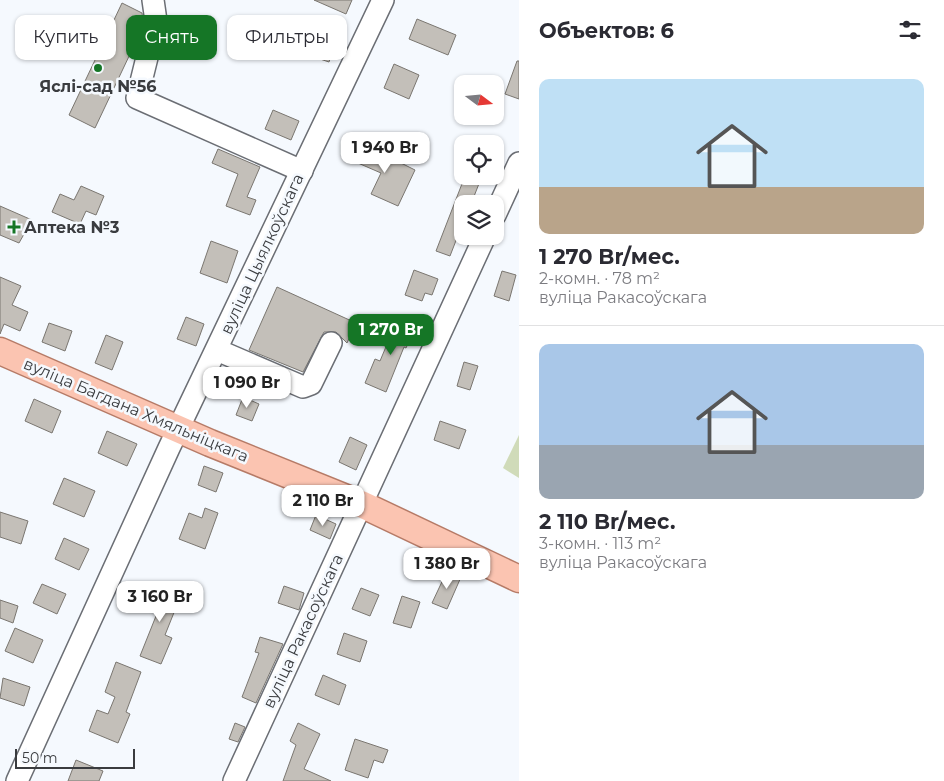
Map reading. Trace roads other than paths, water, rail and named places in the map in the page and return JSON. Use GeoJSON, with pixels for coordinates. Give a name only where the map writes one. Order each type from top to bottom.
{"type":"FeatureCollection","features":[{"type":"Feature","properties":{"kind":"main road","name":"вуліца Багдана Хмяльніцкага"},"geometry":{"type":"LineString","coordinates":[[0,351],[361,504],[519,579]]}},
{"type":"Feature","properties":{"kind":"street"},"geometry":{"type":"LineString","coordinates":[[153,0],[156,21],[137,98],[302,170]]}},
{"type":"Feature","properties":{"kind":"street","name":"вуліца Цыялкоўскага"},"geometry":{"type":"LineString","coordinates":[[17,781],[179,428],[383,0]]}},
{"type":"Feature","properties":{"kind":"street"},"geometry":{"type":"LineString","coordinates":[[504,196],[519,163]]}},
{"type":"Feature","properties":{"kind":"street","name":"вуліца Ракасоўскага"},"geometry":{"type":"LineString","coordinates":[[234,781],[481,245]]}},
{"type":"Feature","properties":{"kind":"street"},"geometry":{"type":"LineString","coordinates":[[217,350],[303,387],[311,384],[331,343]]}},
{"type":"Feature","properties":{"kind":"place","name":"Яслі-сад №56"},"geometry":{"type":"Point","coordinates":[98,68]}},
{"type":"Feature","properties":{"kind":"place","name":"Аптека №3"},"geometry":{"type":"Point","coordinates":[14,227]}}]}
